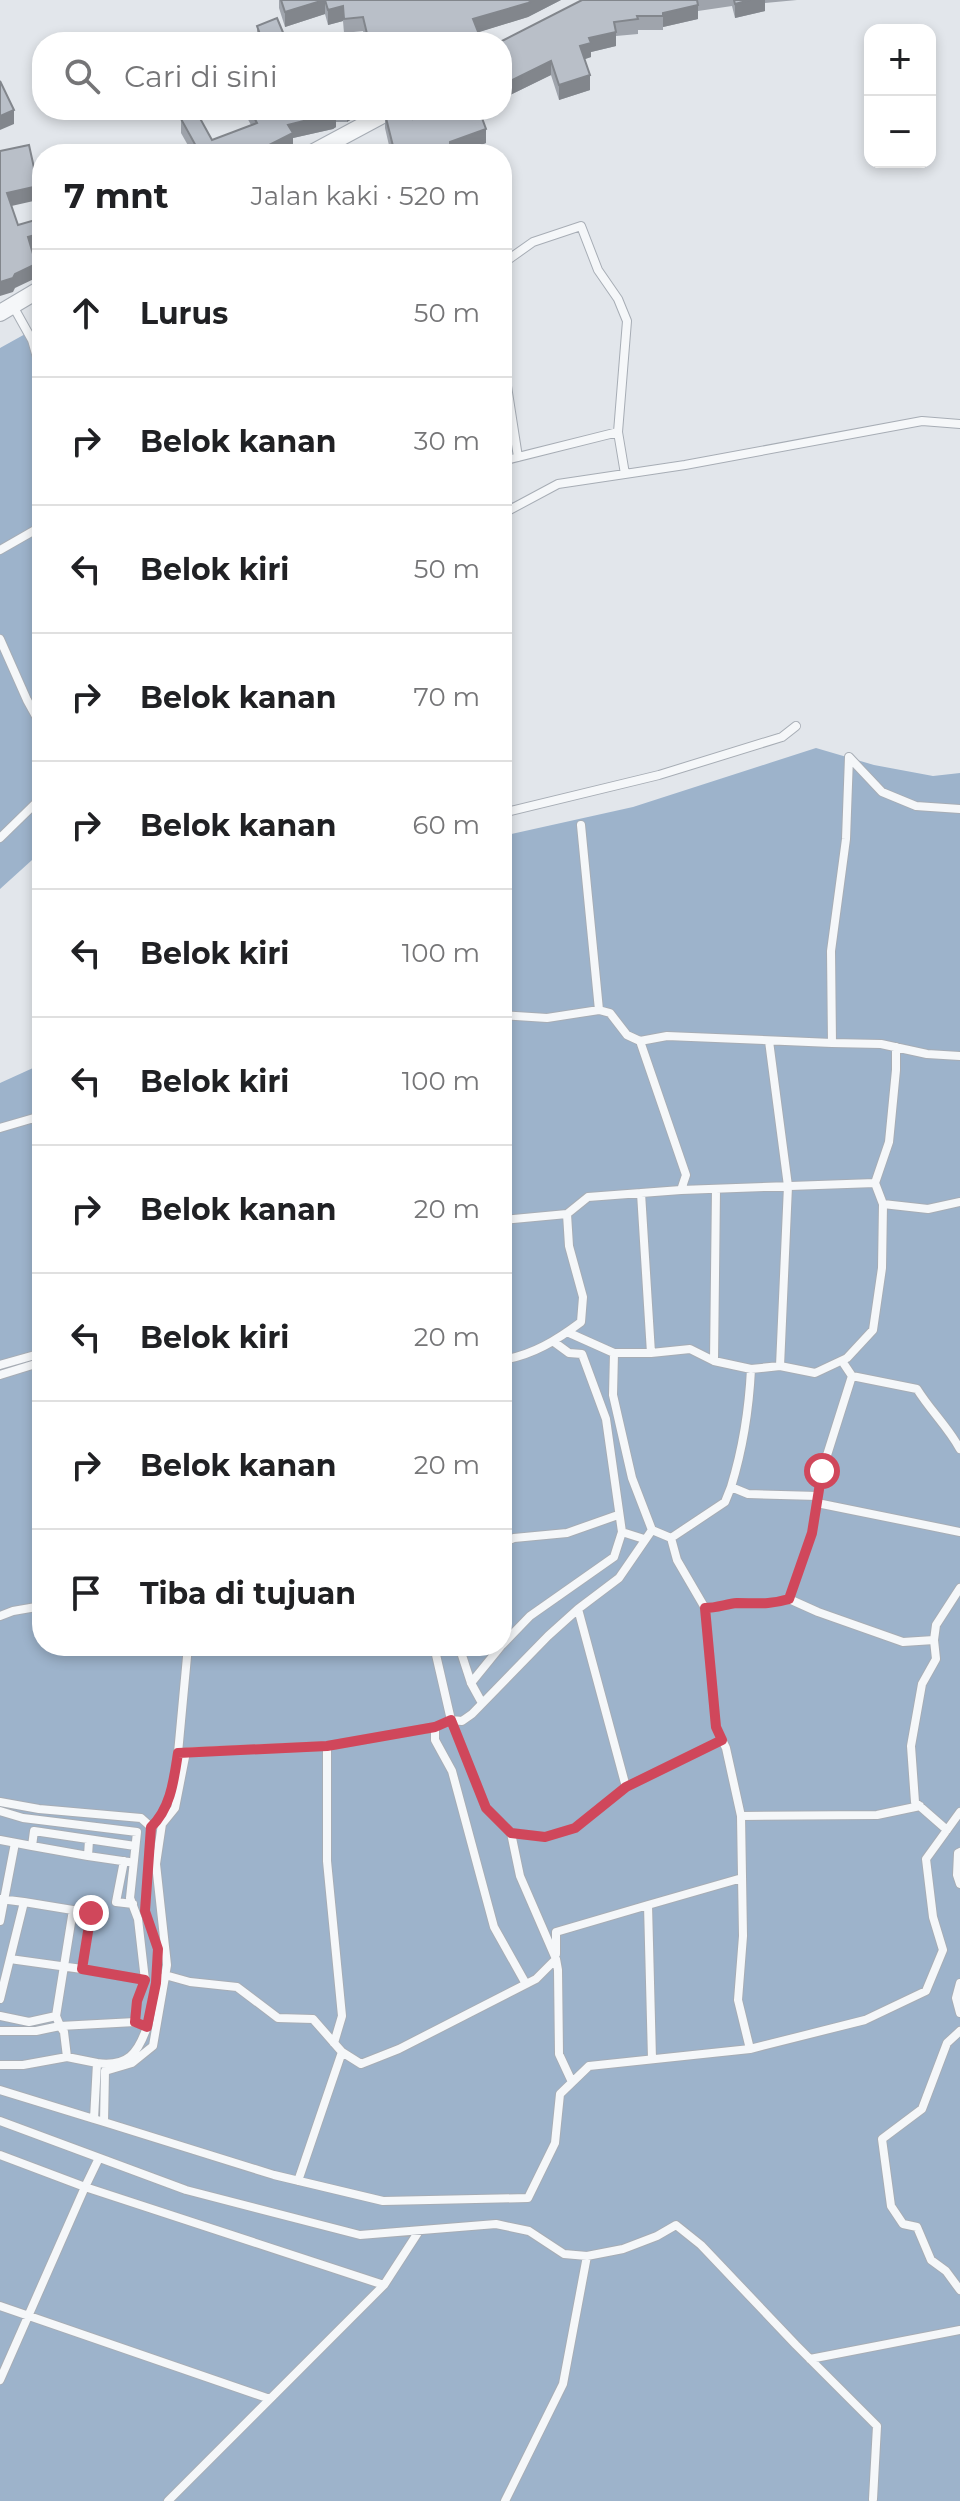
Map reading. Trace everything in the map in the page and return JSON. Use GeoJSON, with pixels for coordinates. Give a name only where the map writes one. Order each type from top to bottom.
{"type":"FeatureCollection","features":[{"type":"Feature","properties":{"kind":"street"},"geometry":{"type":"LineString","coordinates":[[329,144],[373,120]]}},
{"type":"Feature","properties":{"kind":"street"},"geometry":{"type":"LineString","coordinates":[[7,309],[32,294]]}},
{"type":"Feature","properties":{"kind":"lane"},"geometry":{"type":"LineString","coordinates":[[512,257],[533,242],[581,226],[598,270],[618,299],[627,321],[618,432],[625,474]]}},
{"type":"Feature","properties":{"kind":"lane"},"geometry":{"type":"LineString","coordinates":[[7,309],[32,340]]}},
{"type":"Feature","properties":{"kind":"lane"},"geometry":{"type":"LineString","coordinates":[[512,418],[518,457]]}},
{"type":"Feature","properties":{"kind":"lane"},"geometry":{"type":"LineString","coordinates":[[512,509],[558,484],[685,465],[922,421],[960,424]]}},
{"type":"Feature","properties":{"kind":"lane"},"geometry":{"type":"LineString","coordinates":[[512,458],[618,432]]}},
{"type":"Feature","properties":{"kind":"lane"},"geometry":{"type":"LineString","coordinates":[[0,550],[32,532]]}},
{"type":"Feature","properties":{"kind":"lane"},"geometry":{"type":"LineString","coordinates":[[0,639],[32,709]]}},
{"type":"Feature","properties":{"kind":"lane"},"geometry":{"type":"LineString","coordinates":[[512,811],[659,775],[782,737],[796,726]]}},
{"type":"Feature","properties":{"kind":"lane"},"geometry":{"type":"LineString","coordinates":[[832,1043],[831,951],[846,839],[849,757],[882,792],[916,806],[960,809]]}},
{"type":"Feature","properties":{"kind":"lane"},"geometry":{"type":"LineString","coordinates":[[0,838],[32,807]]}},
{"type":"Feature","properties":{"kind":"lane"},"geometry":{"type":"LineString","coordinates":[[581,825],[599,1010]]}},
{"type":"Feature","properties":{"kind":"lane"},"geometry":{"type":"LineString","coordinates":[[512,1016],[547,1018],[599,1010],[610,1013],[627,1035],[640,1041],[667,1036],[881,1044],[927,1054],[960,1056]]}},
{"type":"Feature","properties":{"kind":"lane"},"geometry":{"type":"LineString","coordinates":[[640,1041],[686,1175],[681,1190]]}},
{"type":"Feature","properties":{"kind":"lane"},"geometry":{"type":"LineString","coordinates":[[769,1041],[788,1186],[780,1366]]}},
{"type":"Feature","properties":{"kind":"lane"},"geometry":{"type":"LineString","coordinates":[[567,1332],[614,1353],[690,1349],[714,1361],[751,1369],[780,1366],[815,1373],[847,1358],[873,1330],[882,1268],[883,1204],[875,1183],[889,1142],[896,1047]]}},
{"type":"Feature","properties":{"kind":"lane"},"geometry":{"type":"LineString","coordinates":[[0,1128],[32,1119]]}},
{"type":"Feature","properties":{"kind":"lane"},"geometry":{"type":"LineString","coordinates":[[512,1219],[567,1214],[588,1197],[681,1190],[875,1183]]}},
{"type":"Feature","properties":{"kind":"lane"},"geometry":{"type":"LineString","coordinates":[[714,1361],[716,1189]]}},
{"type":"Feature","properties":{"kind":"lane"},"geometry":{"type":"LineString","coordinates":[[641,1193],[651,1353]]}},
{"type":"Feature","properties":{"kind":"lane"},"geometry":{"type":"LineString","coordinates":[[883,1204],[928,1209],[960,1202]]}},
{"type":"Feature","properties":{"kind":"lane"},"geometry":{"type":"LineString","coordinates":[[512,1358],[554,1342],[581,1322],[583,1297],[569,1246],[567,1214]]}},
{"type":"Feature","properties":{"kind":"lane"},"geometry":{"type":"LineString","coordinates":[[512,1635],[530,1616],[614,1557],[622,1532],[606,1419],[582,1354],[569,1353],[554,1342]]}},
{"type":"Feature","properties":{"kind":"lane"},"geometry":{"type":"LineString","coordinates":[[614,1353],[613,1395],[632,1478],[652,1530],[671,1538]]}},
{"type":"Feature","properties":{"kind":"lane"},"geometry":{"type":"LineString","coordinates":[[0,1365],[32,1356]]}},
{"type":"Feature","properties":{"kind":"lane"},"geometry":{"type":"LineString","coordinates":[[842,1361],[852,1376],[917,1389],[929,1408],[948,1428],[960,1449]]}},
{"type":"Feature","properties":{"kind":"lane"},"geometry":{"type":"LineString","coordinates":[[0,1375],[32,1365]]}},
{"type":"Feature","properties":{"kind":"lane"},"geometry":{"type":"LineString","coordinates":[[671,1538],[725,1502],[740,1458],[749,1412],[751,1369]]}},
{"type":"Feature","properties":{"kind":"lane"},"geometry":{"type":"LineString","coordinates":[[789,1599],[812,1533],[822,1471],[852,1376]]}},
{"type":"Feature","properties":{"kind":"lane"},"geometry":{"type":"LineString","coordinates":[[731,1487],[748,1494],[818,1499],[960,1532]]}},
{"type":"Feature","properties":{"kind":"lane"},"geometry":{"type":"LineString","coordinates":[[512,1539],[567,1533],[618,1515]]}},
{"type":"Feature","properties":{"kind":"lane"},"geometry":{"type":"LineString","coordinates":[[182,1752],[327,1746],[435,1727],[451,1720],[462,1721],[548,1636],[619,1578],[652,1530]]}},
{"type":"Feature","properties":{"kind":"lane"},"geometry":{"type":"LineString","coordinates":[[622,1532],[644,1539]]}},
{"type":"Feature","properties":{"kind":"lane"},"geometry":{"type":"LineString","coordinates":[[671,1538],[677,1560],[705,1608],[716,1727],[726,1748],[741,1816],[743,1936],[738,2000],[750,2049]]}},
{"type":"Feature","properties":{"kind":"lane"},"geometry":{"type":"LineString","coordinates":[[947,1830],[915,1802],[911,1746],[922,1684],[936,1659],[936,1625],[960,1588]]}},
{"type":"Feature","properties":{"kind":"lane"},"geometry":{"type":"LineString","coordinates":[[705,1608],[734,1603],[771,1604],[789,1599],[903,1642],[934,1640]]}},
{"type":"Feature","properties":{"kind":"lane"},"geometry":{"type":"LineString","coordinates":[[0,1616],[32,1608]]}},
{"type":"Feature","properties":{"kind":"lane"},"geometry":{"type":"LineString","coordinates":[[578,1609],[626,1787]]}},
{"type":"Feature","properties":{"kind":"lane"},"geometry":{"type":"LineString","coordinates":[[104,2122],[105,2071],[132,2063],[153,2046],[167,1965],[156,1864],[162,1824],[175,1808],[182,1752],[187,1656]]}},
{"type":"Feature","properties":{"kind":"lane"},"geometry":{"type":"LineString","coordinates":[[436,1656],[451,1720],[486,1808],[511,1833],[520,1876],[556,1959]]}},
{"type":"Feature","properties":{"kind":"lane"},"geometry":{"type":"LineString","coordinates":[[462,1656],[482,1703]]}},
{"type":"Feature","properties":{"kind":"lane"},"geometry":{"type":"LineString","coordinates":[[471,1683],[494,1656]]}},
{"type":"Feature","properties":{"kind":"lane"},"geometry":{"type":"LineString","coordinates":[[435,1727],[435,1740],[452,1771],[494,1927],[526,1984]]}},
{"type":"Feature","properties":{"kind":"lane"},"geometry":{"type":"LineString","coordinates":[[511,1833],[545,1837],[575,1828],[626,1787],[722,1740]]}},
{"type":"Feature","properties":{"kind":"lane"},"geometry":{"type":"LineString","coordinates":[[327,1746],[327,1861],[342,2016],[334,2043]]}},
{"type":"Feature","properties":{"kind":"lane"},"geometry":{"type":"LineString","coordinates":[[0,2065],[23,2065],[67,2057],[106,2065],[127,2060],[139,2049],[156,1983],[158,1949],[145,1911],[151,1827],[161,1817],[167,1803],[182,1752]]}},
{"type":"Feature","properties":{"kind":"lane"},"geometry":{"type":"LineString","coordinates":[[0,1802],[39,1809],[141,1818],[151,1827]]}},
{"type":"Feature","properties":{"kind":"lane"},"geometry":{"type":"LineString","coordinates":[[741,1816],[877,1815],[920,1806]]}},
{"type":"Feature","properties":{"kind":"lane"},"geometry":{"type":"LineString","coordinates":[[0,1811],[23,1818],[137,1832],[130,1898],[138,1919],[145,1980],[137,2001],[135,2022]]}},
{"type":"Feature","properties":{"kind":"lane"},"geometry":{"type":"LineString","coordinates":[[0,2090],[298,2181],[383,2201],[528,2198],[555,2143],[560,2094],[589,2066],[750,2049],[865,2020],[926,1991],[943,1950],[933,1917],[926,1859],[960,1812]]}},
{"type":"Feature","properties":{"kind":"lane"},"geometry":{"type":"LineString","coordinates":[[32,1846],[34,1831],[135,1846]]}},
{"type":"Feature","properties":{"kind":"lane"},"geometry":{"type":"LineString","coordinates":[[0,1840],[134,1862]]}},
{"type":"Feature","properties":{"kind":"lane"},"geometry":{"type":"LineString","coordinates":[[88,1856],[89,1840]]}},
{"type":"Feature","properties":{"kind":"lane"},"geometry":{"type":"LineString","coordinates":[[0,1921],[15,1843]]}},
{"type":"Feature","properties":{"kind":"lane"},"geometry":{"type":"LineString","coordinates":[[960,1852],[957,1875],[960,1884]]}},
{"type":"Feature","properties":{"kind":"lane"},"geometry":{"type":"LineString","coordinates":[[124,1861],[116,1902],[133,1904]]}},
{"type":"Feature","properties":{"kind":"lane"},"geometry":{"type":"LineString","coordinates":[[572,2082],[559,2054],[556,1932],[742,1878]]}},
{"type":"Feature","properties":{"kind":"lane"},"geometry":{"type":"LineString","coordinates":[[2,1899],[91,1913],[82,1969]]}},
{"type":"Feature","properties":{"kind":"lane"},"geometry":{"type":"LineString","coordinates":[[0,1999],[24,1902]]}},
{"type":"Feature","properties":{"kind":"lane"},"geometry":{"type":"LineString","coordinates":[[648,1905],[652,2059]]}},
{"type":"Feature","properties":{"kind":"lane"},"geometry":{"type":"LineString","coordinates":[[67,2057],[64,2032],[58,2021],[73,1910]]}},
{"type":"Feature","properties":{"kind":"lane"},"geometry":{"type":"LineString","coordinates":[[10,1959],[145,1980]]}},
{"type":"Feature","properties":{"kind":"lane"},"geometry":{"type":"LineString","coordinates":[[165,1975],[190,1982],[237,1987],[278,2018],[313,2019],[342,2052],[361,2064],[399,2049],[536,1979],[556,1959]]}},
{"type":"Feature","properties":{"kind":"lane"},"geometry":{"type":"LineString","coordinates":[[960,1983],[956,1998],[960,2013]]}},
{"type":"Feature","properties":{"kind":"lane"},"geometry":{"type":"LineString","coordinates":[[0,2016],[29,2022],[135,2022],[147,2027]]}},
{"type":"Feature","properties":{"kind":"lane"},"geometry":{"type":"LineString","coordinates":[[0,2031],[36,2031],[58,2021]]}},
{"type":"Feature","properties":{"kind":"lane"},"geometry":{"type":"LineString","coordinates":[[960,2031],[947,2043],[922,2109],[882,2139],[891,2206],[903,2224],[917,2227],[931,2260],[946,2271],[960,2290]]}},
{"type":"Feature","properties":{"kind":"lane"},"geometry":{"type":"LineString","coordinates":[[298,2181],[342,2052]]}},
{"type":"Feature","properties":{"kind":"lane"},"geometry":{"type":"LineString","coordinates":[[94,2119],[97,2063]]}},
{"type":"Feature","properties":{"kind":"lane"},"geometry":{"type":"LineString","coordinates":[[0,2121],[186,2190],[360,2235],[496,2224],[529,2231],[564,2254],[587,2256],[623,2249],[676,2225],[701,2245],[877,2426],[873,2499]]}},
{"type":"Feature","properties":{"kind":"lane"},"geometry":{"type":"LineString","coordinates":[[0,2155],[85,2187],[384,2285]]}},
{"type":"Feature","properties":{"kind":"lane"},"geometry":{"type":"LineString","coordinates":[[0,2380],[99,2158]]}},
{"type":"Feature","properties":{"kind":"lane"},"geometry":{"type":"LineString","coordinates":[[168,2501],[384,2285],[419,2231]]}},
{"type":"Feature","properties":{"kind":"lane"},"geometry":{"type":"LineString","coordinates":[[505,2501],[563,2384],[587,2256]]}},
{"type":"Feature","properties":{"kind":"lane"},"geometry":{"type":"LineString","coordinates":[[0,2306],[270,2399]]}},
{"type":"Feature","properties":{"kind":"lane"},"geometry":{"type":"LineString","coordinates":[[810,2359],[960,2330]]}},
{"type":"Feature","properties":{"kind":"water"},"geometry":{"type":"Polygon","coordinates":[[[32,332],[32,860],[0,889],[0,348],[32,332]]]}},
{"type":"Feature","properties":{"kind":"water"},"geometry":{"type":"Polygon","coordinates":[[[816,748],[874,765],[933,776],[960,773],[960,2501],[0,2501],[0,1083],[32,1068],[32,1656],[512,1656],[512,834],[633,807],[816,748]]]}},
{"type":"Feature","properties":{"kind":"building"},"geometry":{"type":"Polygon","coordinates":[[[281,0],[324,0],[285,12],[281,0]]]}},
{"type":"Feature","properties":{"kind":"building"},"geometry":{"type":"Polygon","coordinates":[[[325,0],[534,0],[473,19],[478,32],[367,32],[363,17],[344,19],[343,6],[328,10],[325,0]]]}},
{"type":"Feature","properties":{"kind":"building"},"geometry":{"type":"Polygon","coordinates":[[[582,0],[697,0],[698,5],[663,13],[663,16],[637,16],[638,19],[614,22],[616,32],[589,38],[591,43],[580,46],[590,75],[559,85],[551,61],[512,80],[512,36],[582,0]]]}},
{"type":"Feature","properties":{"kind":"building"},"geometry":{"type":"Polygon","coordinates":[[[277,18],[283,32],[259,32],[257,26],[277,18]]]}},
{"type":"Feature","properties":{"kind":"building"},"geometry":{"type":"Polygon","coordinates":[[[0,81],[14,110],[0,116],[0,81]]]}},
{"type":"Feature","properties":{"kind":"building"},"geometry":{"type":"Polygon","coordinates":[[[182,120],[201,120],[212,140],[257,123],[255,120],[308,120],[288,125],[293,133],[271,144],[195,144],[182,120]]]}},
{"type":"Feature","properties":{"kind":"building"},"geometry":{"type":"Polygon","coordinates":[[[386,120],[483,120],[486,129],[450,144],[392,144],[386,120]]]}},
{"type":"Feature","properties":{"kind":"building"},"geometry":{"type":"Polygon","coordinates":[[[29,145],[32,187],[7,193],[18,225],[32,221],[32,236],[28,237],[32,266],[0,282],[0,151],[29,145]]]}},
{"type":"Feature","properties":{"kind":"route"},"geometry":{"type":"LineString","coordinates":[[91,1913],[82,1969],[145,1980],[137,2001],[135,2022],[147,2027],[156,1983],[158,1949],[145,1911],[151,1827],[161,1817],[167,1803],[178,1753],[327,1746],[435,1727],[451,1720],[486,1808],[511,1833],[545,1837],[575,1828],[626,1787],[722,1740],[716,1727],[705,1608],[734,1603],[771,1604],[789,1599],[812,1533],[822,1471]]}}]}
